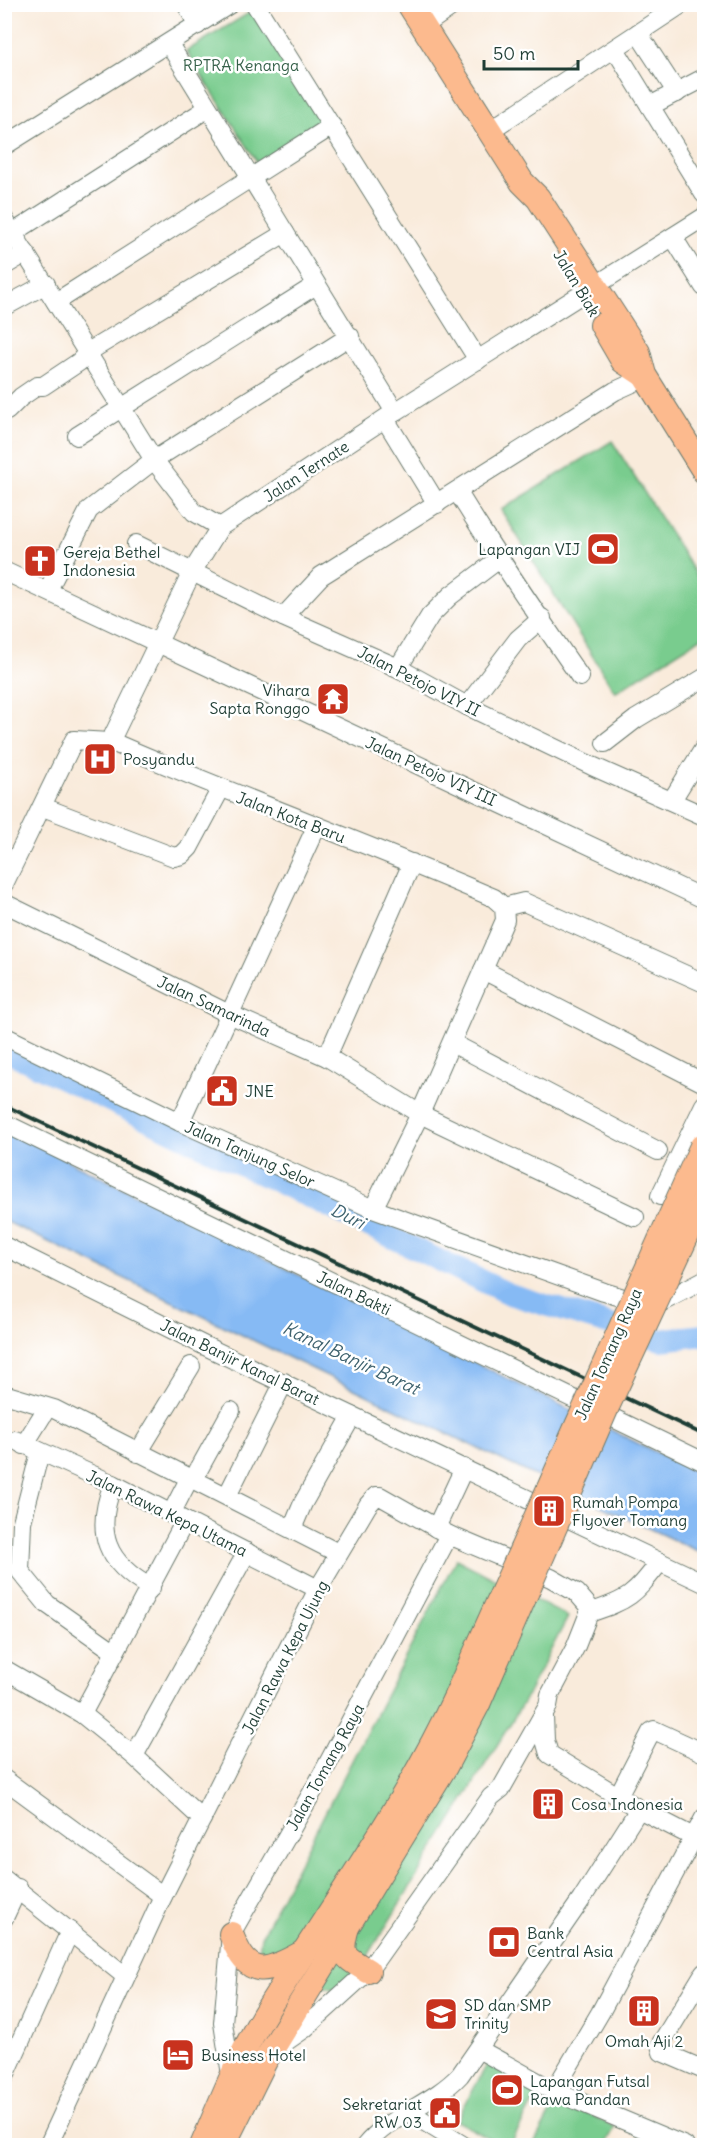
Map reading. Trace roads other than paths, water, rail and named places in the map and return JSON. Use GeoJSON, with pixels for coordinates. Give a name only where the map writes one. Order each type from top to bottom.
{"type":"FeatureCollection","features":[{"type":"Feature","properties":{"kind":"main road","name":"Jalan Biak"},"geometry":{"type":"LineString","coordinates":[[408,4],[522,182],[538,198],[589,290],[638,352],[645,376],[705,471]]}},
{"type":"Feature","properties":{"kind":"main road","name":"Jalan Tomang Raya"},"geometry":{"type":"LineString","coordinates":[[223,2145],[237,2112],[271,2052],[445,1767],[467,1699],[704,1144]]}},
{"type":"Feature","properties":{"kind":"main road","name":"Jalan Tomang Raya"},"geometry":{"type":"LineString","coordinates":[[201,2145],[231,2075],[266,2011],[307,1950],[435,1740],[467,1699],[705,1198]]}},
{"type":"Feature","properties":{"kind":"main road"},"geometry":{"type":"LineString","coordinates":[[348,1925],[342,1946],[346,1957],[368,1971]]}},
{"type":"Feature","properties":{"kind":"main road"},"geometry":{"type":"LineString","coordinates":[[231,1934],[241,1956],[250,1964],[264,1970],[273,1969],[307,1950]]}},
{"type":"Feature","properties":{"kind":"street"},"geometry":{"type":"LineString","coordinates":[[186,4],[203,15]]}},
{"type":"Feature","properties":{"kind":"street"},"geometry":{"type":"LineString","coordinates":[[4,146],[169,44],[203,15],[230,4]]}},
{"type":"Feature","properties":{"kind":"street"},"geometry":{"type":"LineString","coordinates":[[255,4],[478,360]]}},
{"type":"Feature","properties":{"kind":"street"},"geometry":{"type":"LineString","coordinates":[[422,27],[455,4]]}},
{"type":"Feature","properties":{"kind":"street"},"geometry":{"type":"LineString","coordinates":[[489,131],[682,4]]}},
{"type":"Feature","properties":{"kind":"street"},"geometry":{"type":"LineString","coordinates":[[638,33],[676,93]]}},
{"type":"Feature","properties":{"kind":"street"},"geometry":{"type":"LineString","coordinates":[[169,44],[316,285],[350,336],[437,504]]}},
{"type":"Feature","properties":{"kind":"street"},"geometry":{"type":"LineString","coordinates":[[615,49],[705,194]]}},
{"type":"Feature","properties":{"kind":"street"},"geometry":{"type":"LineString","coordinates":[[650,106],[705,78]]}},
{"type":"Feature","properties":{"kind":"street"},"geometry":{"type":"LineString","coordinates":[[208,108],[9,226],[154,460],[194,512],[220,527]]}},
{"type":"Feature","properties":{"kind":"street"},"geometry":{"type":"LineString","coordinates":[[56,302],[250,176],[332,126]]}},
{"type":"Feature","properties":{"kind":"street","name":"Jalan Ternate"},"geometry":{"type":"LineString","coordinates":[[110,742],[192,572],[220,527],[390,416],[705,217]]}},
{"type":"Feature","properties":{"kind":"street"},"geometry":{"type":"LineString","coordinates":[[6,410],[35,387],[43,386],[79,363],[88,352],[285,233]]}},
{"type":"Feature","properties":{"kind":"street"},"geometry":{"type":"LineString","coordinates":[[673,237],[705,287]]}},
{"type":"Feature","properties":{"kind":"street"},"geometry":{"type":"LineString","coordinates":[[4,266],[26,253]]}},
{"type":"Feature","properties":{"kind":"street"},"geometry":{"type":"LineString","coordinates":[[4,307],[46,284]]}},
{"type":"Feature","properties":{"kind":"street"},"geometry":{"type":"LineString","coordinates":[[77,436],[316,285]]}},
{"type":"Feature","properties":{"kind":"street"},"geometry":{"type":"LineString","coordinates":[[50,586],[89,510],[154,460],[350,336]]}},
{"type":"Feature","properties":{"kind":"street"},"geometry":{"type":"LineString","coordinates":[[283,617],[316,580],[615,391],[645,376]]}},
{"type":"Feature","properties":{"kind":"street"},"geometry":{"type":"LineString","coordinates":[[457,491],[499,560],[542,618],[580,677]]}},
{"type":"Feature","properties":{"kind":"street","name":"Jalan Petojo VIY II"},"geometry":{"type":"LineString","coordinates":[[136,544],[283,617],[398,668],[467,706],[592,766],[705,816]]}},
{"type":"Feature","properties":{"kind":"street"},"geometry":{"type":"LineString","coordinates":[[398,668],[430,616],[450,596],[499,560]]}},
{"type":"Feature","properties":{"kind":"street","name":"Jalan Petojo VIY III"},"geometry":{"type":"LineString","coordinates":[[4,571],[705,899]]}},
{"type":"Feature","properties":{"kind":"street"},"geometry":{"type":"LineString","coordinates":[[467,706],[518,639],[542,618]]}},
{"type":"Feature","properties":{"kind":"street"},"geometry":{"type":"LineString","coordinates":[[605,742],[636,719],[705,678]]}},
{"type":"Feature","properties":{"kind":"street","name":"Jalan Kota Baru"},"geometry":{"type":"LineString","coordinates":[[43,807],[74,740],[110,742],[220,790],[412,863],[494,898],[504,907]]}},
{"type":"Feature","properties":{"kind":"street"},"geometry":{"type":"LineString","coordinates":[[672,800],[705,748]]}},
{"type":"Feature","properties":{"kind":"street"},"geometry":{"type":"LineString","coordinates":[[4,884],[43,807],[174,857],[182,855],[189,848],[220,790]]}},
{"type":"Feature","properties":{"kind":"street"},"geometry":{"type":"LineString","coordinates":[[180,1122],[316,826]]}},
{"type":"Feature","properties":{"kind":"street"},"geometry":{"type":"LineString","coordinates":[[327,1057],[412,863]]}},
{"type":"Feature","properties":{"kind":"street"},"geometry":{"type":"LineString","coordinates":[[373,1209],[452,1043],[505,920],[504,907],[524,902],[705,983]]}},
{"type":"Feature","properties":{"kind":"street","name":"Jalan Samarinda"},"geometry":{"type":"LineString","coordinates":[[4,903],[229,1014],[327,1057],[420,1114],[635,1217]]}},
{"type":"Feature","properties":{"kind":"street"},"geometry":{"type":"LineString","coordinates":[[483,970],[705,1083]]}},
{"type":"Feature","properties":{"kind":"street","name":"Jalan Tanjung Selor"},"geometry":{"type":"LineString","coordinates":[[4,1036],[180,1122],[373,1209],[646,1305],[660,1303],[705,1280]]}},
{"type":"Feature","properties":{"kind":"street"},"geometry":{"type":"LineString","coordinates":[[452,1043],[658,1151]]}},
{"type":"Feature","properties":{"kind":"street"},"geometry":{"type":"LineString","coordinates":[[660,1196],[705,1105]]}},
{"type":"Feature","properties":{"kind":"street","name":"Jalan Bakti"},"geometry":{"type":"LineString","coordinates":[[4,1124],[705,1462]]}},
{"type":"Feature","properties":{"kind":"street","name":"Jalan Banjir Kanal Barat"},"geometry":{"type":"LineString","coordinates":[[4,1246],[203,1345],[705,1583]]}},
{"type":"Feature","properties":{"kind":"street"},"geometry":{"type":"LineString","coordinates":[[138,1453],[191,1366]]}},
{"type":"Feature","properties":{"kind":"street"},"geometry":{"type":"LineString","coordinates":[[227,1496],[284,1382]]}},
{"type":"Feature","properties":{"kind":"street"},"geometry":{"type":"LineString","coordinates":[[4,1394],[54,1409],[338,1553]]}},
{"type":"Feature","properties":{"kind":"street"},"geometry":{"type":"LineString","coordinates":[[47,1408],[26,1446],[20,1571],[47,1604],[115,1652]]}},
{"type":"Feature","properties":{"kind":"street"},"geometry":{"type":"LineString","coordinates":[[82,1714],[151,1588],[191,1480],[231,1411]]}},
{"type":"Feature","properties":{"kind":"street"},"geometry":{"type":"LineString","coordinates":[[292,1529],[352,1416]]}},
{"type":"Feature","properties":{"kind":"street","name":"Jalan Rawa Kepa Utama"},"geometry":{"type":"LineString","coordinates":[[26,1446],[113,1484],[318,1589]]}},
{"type":"Feature","properties":{"kind":"street","name":"Jalan Tomang Raya"},"geometry":{"type":"LineString","coordinates":[[231,2075],[223,2023],[231,1934],[317,1784],[449,1534],[471,1472]]}},
{"type":"Feature","properties":{"kind":"street"},"geometry":{"type":"LineString","coordinates":[[113,1484],[105,1513],[104,1537],[116,1561],[134,1578],[151,1588]]}},
{"type":"Feature","properties":{"kind":"street","name":"Jalan Rawa Kepa Ujung"},"geometry":{"type":"LineString","coordinates":[[48,2145],[124,1975],[338,1553],[376,1496],[449,1534]]}},
{"type":"Feature","properties":{"kind":"street"},"geometry":{"type":"LineString","coordinates":[[449,1534],[551,1578],[577,1593],[589,1607],[589,1613],[620,1603],[635,1593],[660,1562]]}},
{"type":"Feature","properties":{"kind":"street"},"geometry":{"type":"LineString","coordinates":[[134,1756],[247,1552]]}},
{"type":"Feature","properties":{"kind":"street","name":"Jalan Tomang Raya"},"geometry":{"type":"LineString","coordinates":[[271,2052],[304,2029],[368,1971],[491,1797],[501,1789],[533,1745],[550,1695],[576,1646],[589,1613]]}},
{"type":"Feature","properties":{"kind":"street"},"geometry":{"type":"LineString","coordinates":[[4,1669],[82,1714],[134,1756],[202,1819]]}},
{"type":"Feature","properties":{"kind":"street","name":"Jalan Tomang Raya"},"geometry":{"type":"LineString","coordinates":[[491,1797],[492,1783],[533,1745],[539,1702],[550,1695]]}},
{"type":"Feature","properties":{"kind":"street"},"geometry":{"type":"LineString","coordinates":[[618,1796],[654,1730],[705,1753]]}},
{"type":"Feature","properties":{"kind":"street"},"geometry":{"type":"LineString","coordinates":[[533,1745],[639,1809],[699,1840]]}},
{"type":"Feature","properties":{"kind":"street"},"geometry":{"type":"LineString","coordinates":[[4,1779],[163,1896]]}},
{"type":"Feature","properties":{"kind":"street"},"geometry":{"type":"LineString","coordinates":[[365,2145],[409,2112],[448,2088],[480,2050],[639,1809]]}},
{"type":"Feature","properties":{"kind":"street"},"geometry":{"type":"LineString","coordinates":[[554,2091],[699,1840],[705,1818]]}},
{"type":"Feature","properties":{"kind":"street"},"geometry":{"type":"LineString","coordinates":[[4,1918],[11,1884],[124,1975]]}},
{"type":"Feature","properties":{"kind":"street"},"geometry":{"type":"LineString","coordinates":[[4,2078],[70,1931]]}},
{"type":"Feature","properties":{"kind":"street"},"geometry":{"type":"LineString","coordinates":[[705,1972],[660,2045],[662,2052],[705,2070]]}},
{"type":"Feature","properties":{"kind":"street"},"geometry":{"type":"LineString","coordinates":[[480,2050],[554,2091],[686,2145]]}},
{"type":"Feature","properties":{"kind":"street"},"geometry":{"type":"LineString","coordinates":[[409,2112],[461,2145]]}},
{"type":"Feature","properties":{"kind":"water","name":"Kanal Banjir Barat"},"geometry":{"type":"Polygon","coordinates":[[[4,1129],[704,1476],[704,1554],[527,1472],[5,1221],[4,1129]]]}},
{"type":"Feature","properties":{"kind":"waterway","name":"Duri"},"geometry":{"type":"LineString","coordinates":[[4,1050],[509,1294],[661,1340],[704,1335]]}},
{"type":"Feature","properties":{"kind":"railway"},"geometry":{"type":"LineString","coordinates":[[4,1105],[704,1435]]}},
{"type":"Feature","properties":{"kind":"place","name":"Lapangan VIJ"},"geometry":{"type":"Point","coordinates":[603,549]}},
{"type":"Feature","properties":{"kind":"place","name":"Gereja Bethel Indonesia"},"geometry":{"type":"Point","coordinates":[40,561]}},
{"type":"Feature","properties":{"kind":"place","name":"Vihara Sapta Ronggo"},"geometry":{"type":"Point","coordinates":[333,699]}},
{"type":"Feature","properties":{"kind":"place","name":"Posyandu"},"geometry":{"type":"Point","coordinates":[100,759]}},
{"type":"Feature","properties":{"kind":"place","name":"JNE"},"geometry":{"type":"Point","coordinates":[222,1091]}},
{"type":"Feature","properties":{"kind":"place","name":"Rumah Pompa Flyover Tomang"},"geometry":{"type":"Point","coordinates":[549,1511]}},
{"type":"Feature","properties":{"kind":"place","name":"Cosa Indonesia"},"geometry":{"type":"Point","coordinates":[548,1804]}},
{"type":"Feature","properties":{"kind":"place","name":"Bank Central Asia"},"geometry":{"type":"Point","coordinates":[504,1942]}},
{"type":"Feature","properties":{"kind":"place","name":"Omah Aji 2"},"geometry":{"type":"Point","coordinates":[644,2011]}},
{"type":"Feature","properties":{"kind":"place","name":"SD dan SMP Trinity"},"geometry":{"type":"Point","coordinates":[441,2014]}},
{"type":"Feature","properties":{"kind":"place","name":"Business Hotel"},"geometry":{"type":"Point","coordinates":[178,2055]}},
{"type":"Feature","properties":{"kind":"place","name":"Lapangan Futsal Rawa Pandan"},"geometry":{"type":"Point","coordinates":[507,2090]}},
{"type":"Feature","properties":{"kind":"place","name":"Sekretariat RW 03"},"geometry":{"type":"Point","coordinates":[445,2113]}},
{"type":"Feature","properties":{"kind":"park label","name":"RPTRA Kenanga"},"geometry":{"type":"Point","coordinates":[241,65]}}]}
